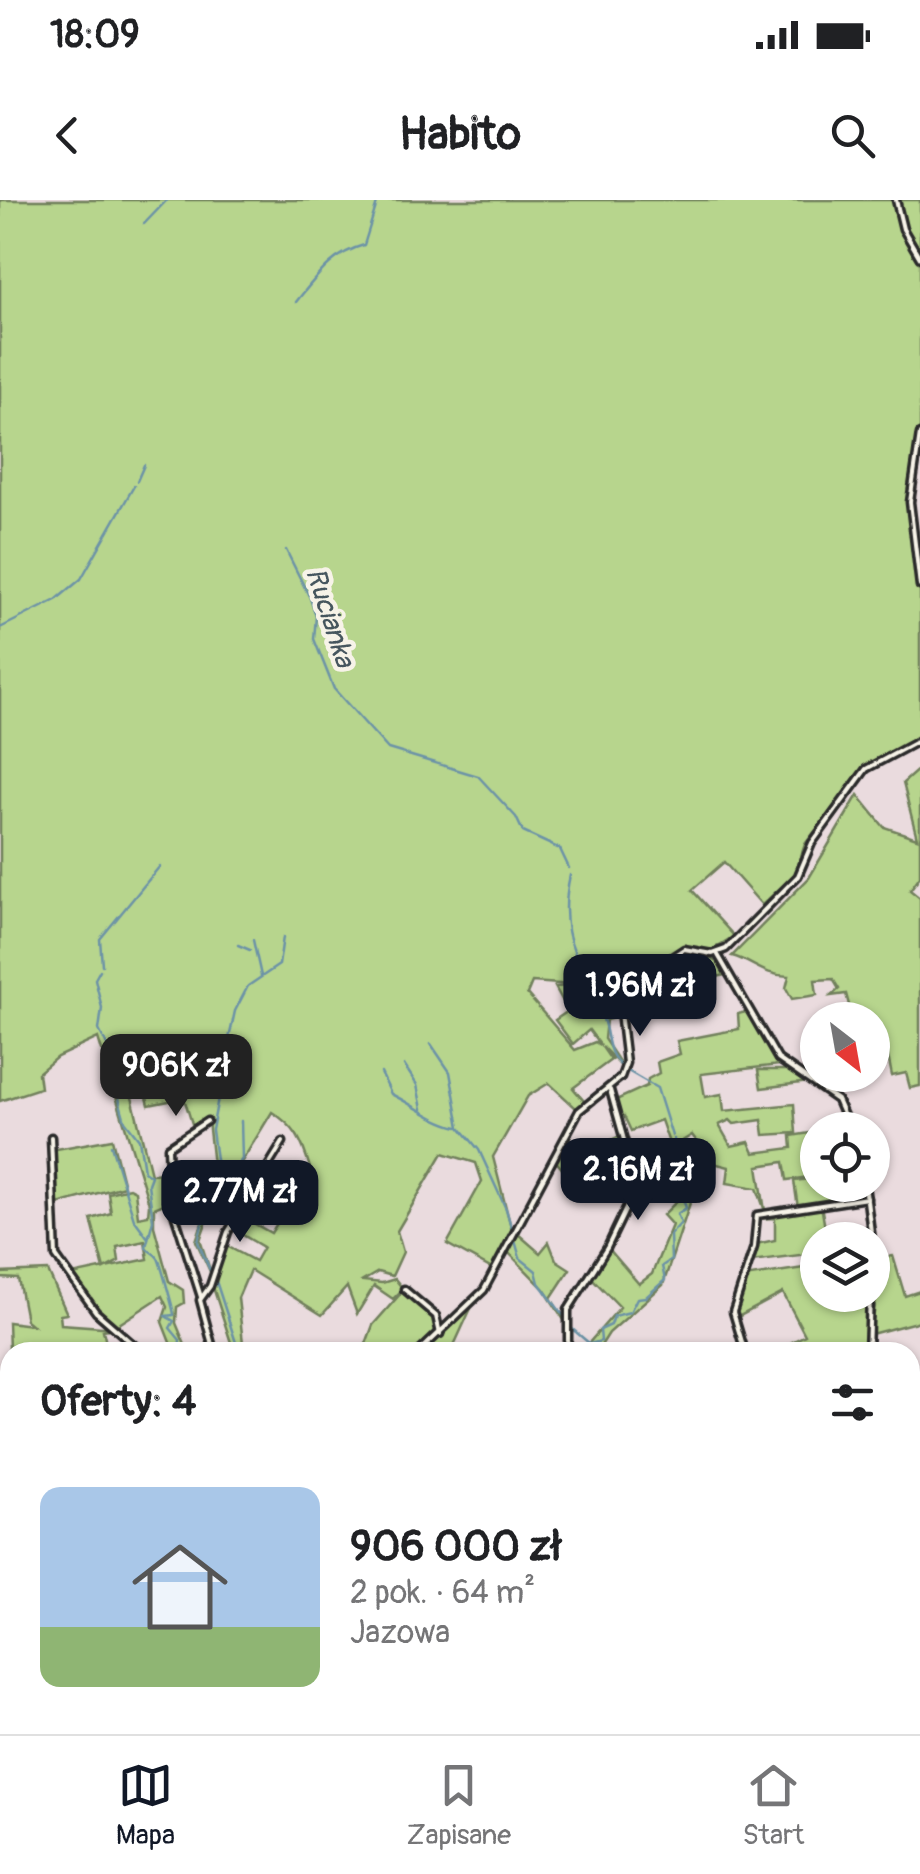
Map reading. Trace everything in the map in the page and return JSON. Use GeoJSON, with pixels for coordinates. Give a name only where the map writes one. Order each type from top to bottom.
{"type":"FeatureCollection","features":[{"type":"Feature","properties":{"kind":"street"},"geometry":{"type":"LineString","coordinates":[[896,200],[903,228],[920,258]]}},
{"type":"Feature","properties":{"kind":"street"},"geometry":{"type":"LineString","coordinates":[[920,434],[910,502],[920,586]]}},
{"type":"Feature","properties":{"kind":"street"},"geometry":{"type":"LineString","coordinates":[[718,953],[798,876],[812,843],[866,769],[920,740]]}},
{"type":"Feature","properties":{"kind":"street"},"geometry":{"type":"LineString","coordinates":[[430,1342],[490,1281],[582,1107],[610,1090],[625,1067],[620,1012],[632,986],[684,949],[718,953]]}},
{"type":"Feature","properties":{"kind":"street"},"geometry":{"type":"LineString","coordinates":[[718,953],[778,1059],[836,1099],[842,1112]]}},
{"type":"Feature","properties":{"kind":"street"},"geometry":{"type":"LineString","coordinates":[[568,1342],[568,1310],[607,1248],[632,1196],[631,1165],[610,1090]]}},
{"type":"Feature","properties":{"kind":"street"},"geometry":{"type":"LineString","coordinates":[[207,1121],[168,1147],[171,1203],[212,1342]]}},
{"type":"Feature","properties":{"kind":"street"},"geometry":{"type":"LineString","coordinates":[[52,1136],[56,1256],[96,1312],[130,1342]]}},
{"type":"Feature","properties":{"kind":"street"},"geometry":{"type":"LineString","coordinates":[[201,1297],[209,1290],[228,1232],[283,1142]]}},
{"type":"Feature","properties":{"kind":"street"},"geometry":{"type":"LineString","coordinates":[[743,1342],[733,1312],[754,1247],[757,1215],[840,1202]]}},
{"type":"Feature","properties":{"kind":"street"},"geometry":{"type":"LineString","coordinates":[[404,1289],[436,1316],[440,1334]]}},
{"type":"Feature","properties":{"kind":"street"},"geometry":{"type":"LineString","coordinates":[[868,1342],[869,1312]]}},
{"type":"Feature","properties":{"kind":"green space"},"geometry":{"type":"Polygon","coordinates":[[[0,200],[920,200],[920,432],[909,502],[920,590],[920,734],[915,741],[866,765],[805,844],[795,874],[762,905],[724,862],[692,890],[734,936],[710,951],[685,947],[652,966],[633,983],[620,1017],[606,1020],[604,1039],[624,1069],[602,1047],[611,1060],[573,1088],[584,1101],[577,1109],[549,1083],[528,1096],[493,1157],[513,1235],[494,1270],[447,1244],[482,1181],[476,1163],[443,1153],[397,1231],[403,1252],[392,1276],[378,1272],[363,1281],[382,1283],[395,1279],[403,1289],[393,1299],[374,1286],[357,1314],[347,1287],[322,1315],[250,1270],[238,1298],[243,1342],[231,1342],[212,1284],[223,1244],[255,1261],[263,1247],[231,1228],[239,1215],[271,1233],[288,1206],[297,1211],[308,1196],[297,1190],[310,1168],[307,1158],[292,1129],[272,1112],[208,1217],[200,1240],[212,1276],[196,1241],[215,1184],[208,1120],[193,1127],[184,1098],[149,1105],[144,1085],[130,1089],[151,1174],[167,1173],[169,1202],[154,1208],[154,1226],[169,1281],[183,1290],[184,1303],[177,1307],[176,1323],[184,1342],[170,1342],[162,1322],[167,1307],[162,1296],[116,1326],[97,1312],[72,1275],[104,1268],[91,1219],[111,1213],[108,1193],[129,1188],[135,1191],[138,1217],[148,1215],[149,1204],[98,1038],[57,1057],[38,1073],[40,1088],[0,1101],[0,200]],[[532,982],[527,994],[575,1050],[595,1042],[601,1046],[589,1030],[573,1044],[555,1020],[568,1011],[555,987],[571,986],[589,1004],[573,985],[532,982]],[[145,1241],[117,1247],[119,1261],[106,1268],[148,1259],[145,1241]]]}},
{"type":"Feature","properties":{"kind":"green space"},"geometry":{"type":"Polygon","coordinates":[[[920,768],[920,876],[910,890],[920,898],[920,1086],[910,1088],[906,1073],[892,1076],[890,1002],[848,1002],[846,994],[831,996],[839,989],[833,979],[815,980],[817,995],[792,999],[786,988],[789,976],[772,974],[732,956],[809,878],[858,795],[884,827],[917,838],[903,783],[920,768]]]}},
{"type":"Feature","properties":{"kind":"green space"},"geometry":{"type":"Polygon","coordinates":[[[688,950],[718,962],[725,975],[660,992],[652,972],[688,950]]]}},
{"type":"Feature","properties":{"kind":"green space"},"geometry":{"type":"Polygon","coordinates":[[[749,1011],[780,1065],[701,1074],[705,1097],[722,1094],[724,1111],[794,1104],[796,1133],[764,1135],[762,1120],[734,1124],[730,1120],[719,1125],[731,1146],[749,1142],[754,1153],[792,1148],[791,1136],[800,1135],[800,1178],[787,1180],[784,1162],[758,1166],[765,1211],[757,1188],[727,1183],[729,1167],[713,1163],[692,1135],[681,1142],[684,1180],[680,1178],[663,1151],[669,1143],[661,1120],[631,1131],[624,1116],[618,1118],[614,1101],[647,1086],[648,1079],[659,1073],[657,1062],[680,1054],[677,1041],[739,1029],[738,1014],[749,1011]]]}},
{"type":"Feature","properties":{"kind":"green space"},"geometry":{"type":"Polygon","coordinates":[[[758,1070],[787,1070],[800,1077],[800,1083],[761,1088],[758,1070]]]}},
{"type":"Feature","properties":{"kind":"green space"},"geometry":{"type":"Polygon","coordinates":[[[622,1135],[629,1161],[617,1168],[630,1163],[631,1196],[626,1207],[618,1196],[624,1191],[611,1173],[579,1189],[554,1159],[569,1138],[583,1153],[622,1135]]]}},
{"type":"Feature","properties":{"kind":"green space"},"geometry":{"type":"Polygon","coordinates":[[[112,1139],[124,1186],[54,1205],[51,1150],[112,1139]]]}},
{"type":"Feature","properties":{"kind":"green space"},"geometry":{"type":"Polygon","coordinates":[[[680,1180],[691,1194],[690,1203],[663,1285],[603,1342],[590,1342],[620,1307],[591,1277],[608,1248],[639,1284],[652,1274],[672,1225],[663,1215],[683,1195],[680,1180]]]}},
{"type":"Feature","properties":{"kind":"green space"},"geometry":{"type":"Polygon","coordinates":[[[800,1180],[800,1202],[834,1202],[821,1205],[824,1222],[800,1222],[800,1255],[751,1261],[756,1244],[775,1240],[775,1218],[756,1219],[757,1215],[798,1208],[794,1181],[800,1180]]]}},
{"type":"Feature","properties":{"kind":"green space"},"geometry":{"type":"Polygon","coordinates":[[[517,1233],[540,1253],[549,1242],[556,1260],[570,1269],[551,1298],[566,1323],[544,1289],[507,1251],[517,1233]]]}},
{"type":"Feature","properties":{"kind":"green space"},"geometry":{"type":"Polygon","coordinates":[[[890,1256],[905,1296],[920,1291],[920,1321],[871,1334],[874,1312],[890,1312],[890,1256]]]}},
{"type":"Feature","properties":{"kind":"green space"},"geometry":{"type":"Polygon","coordinates":[[[800,1269],[800,1312],[867,1312],[866,1342],[792,1342],[805,1335],[783,1293],[734,1319],[744,1277],[800,1269]]]}},
{"type":"Feature","properties":{"kind":"green space"},"geometry":{"type":"Polygon","coordinates":[[[48,1271],[67,1314],[60,1315],[61,1324],[116,1328],[103,1330],[106,1342],[9,1342],[8,1322],[32,1325],[26,1320],[18,1279],[0,1278],[0,1273],[48,1271]]]}},
{"type":"Feature","properties":{"kind":"green space"},"geometry":{"type":"Polygon","coordinates":[[[402,1292],[433,1315],[438,1334],[429,1342],[367,1342],[373,1325],[402,1292]]]}},
{"type":"Feature","properties":{"kind":"green space"},"geometry":{"type":"Polygon","coordinates":[[[472,1306],[456,1342],[431,1342],[472,1306]]]}},
{"type":"Feature","properties":{"kind":"waterway"},"geometry":{"type":"LineString","coordinates":[[144,224],[167,200]]}},
{"type":"Feature","properties":{"kind":"waterway"},"geometry":{"type":"LineString","coordinates":[[296,302],[334,260],[364,245],[378,200]]}},
{"type":"Feature","properties":{"kind":"waterway"},"geometry":{"type":"LineString","coordinates":[[137,481],[144,465]]}},
{"type":"Feature","properties":{"kind":"waterway"},"geometry":{"type":"LineString","coordinates":[[0,628],[56,600],[81,579],[134,486]]}},
{"type":"Feature","properties":{"kind":"waterway","name":"Rucianka"},"geometry":{"type":"LineString","coordinates":[[286,550],[310,598],[316,616],[314,639],[334,689],[388,749],[478,776],[516,817],[523,832],[560,849],[569,868]]}},
{"type":"Feature","properties":{"kind":"waterway"},"geometry":{"type":"LineString","coordinates":[[102,965],[100,939],[160,866]]}},
{"type":"Feature","properties":{"kind":"waterway","name":"Rucianka"},"geometry":{"type":"LineString","coordinates":[[570,875],[566,898],[569,936],[603,1019],[611,1051],[623,1068]]}},
{"type":"Feature","properties":{"kind":"waterway"},"geometry":{"type":"LineString","coordinates":[[227,1048],[235,1011],[248,986],[279,965],[283,937]]}},
{"type":"Feature","properties":{"kind":"waterway"},"geometry":{"type":"LineString","coordinates":[[253,940],[261,976]]}},
{"type":"Feature","properties":{"kind":"waterway"},"geometry":{"type":"LineString","coordinates":[[238,945],[250,950]]}},
{"type":"Feature","properties":{"kind":"waterway"},"geometry":{"type":"LineString","coordinates":[[100,970],[95,979],[102,1008],[99,1030],[113,1057],[125,1121],[139,1139],[144,1171],[151,1176],[148,1184],[153,1220],[146,1247],[157,1256],[174,1315],[165,1316],[174,1321],[170,1328],[180,1342]]}},
{"type":"Feature","properties":{"kind":"waterway"},"geometry":{"type":"LineString","coordinates":[[431,1044],[450,1072],[460,1127],[479,1150],[506,1209],[520,1258],[536,1271],[539,1283],[566,1319]]}},
{"type":"Feature","properties":{"kind":"waterway"},"geometry":{"type":"LineString","coordinates":[[212,1275],[198,1242],[204,1216],[220,1189],[212,1130],[226,1055]]}},
{"type":"Feature","properties":{"kind":"waterway"},"geometry":{"type":"LineString","coordinates":[[404,1065],[417,1085],[422,1109]]}},
{"type":"Feature","properties":{"kind":"waterway","name":"Rucianka"},"geometry":{"type":"LineString","coordinates":[[626,1070],[657,1088],[672,1136]]}},
{"type":"Feature","properties":{"kind":"waterway"},"geometry":{"type":"LineString","coordinates":[[381,1073],[391,1094],[458,1127]]}},
{"type":"Feature","properties":{"kind":"waterway"},"geometry":{"type":"LineString","coordinates":[[223,1187],[242,1159],[241,1121]]}},
{"type":"Feature","properties":{"kind":"waterway","name":"Rucianka"},"geometry":{"type":"LineString","coordinates":[[597,1342],[601,1341],[600,1330],[611,1325],[614,1316],[630,1312],[637,1298],[646,1297],[665,1280],[662,1266],[671,1260],[670,1235],[681,1223],[677,1214],[686,1208],[683,1199],[688,1194],[673,1153],[674,1139]]}},
{"type":"Feature","properties":{"kind":"waterway"},"geometry":{"type":"LineString","coordinates":[[111,1145],[134,1219],[148,1238]]}},
{"type":"Feature","properties":{"kind":"waterway"},"geometry":{"type":"LineString","coordinates":[[215,1278],[236,1342]]}},
{"type":"Feature","properties":{"kind":"waterway"},"geometry":{"type":"LineString","coordinates":[[570,1327],[588,1342]]}},
{"type":"Feature","properties":{"kind":"waterway"},"geometry":{"type":"LineString","coordinates":[[0,1643],[0,1662]]}}]}
